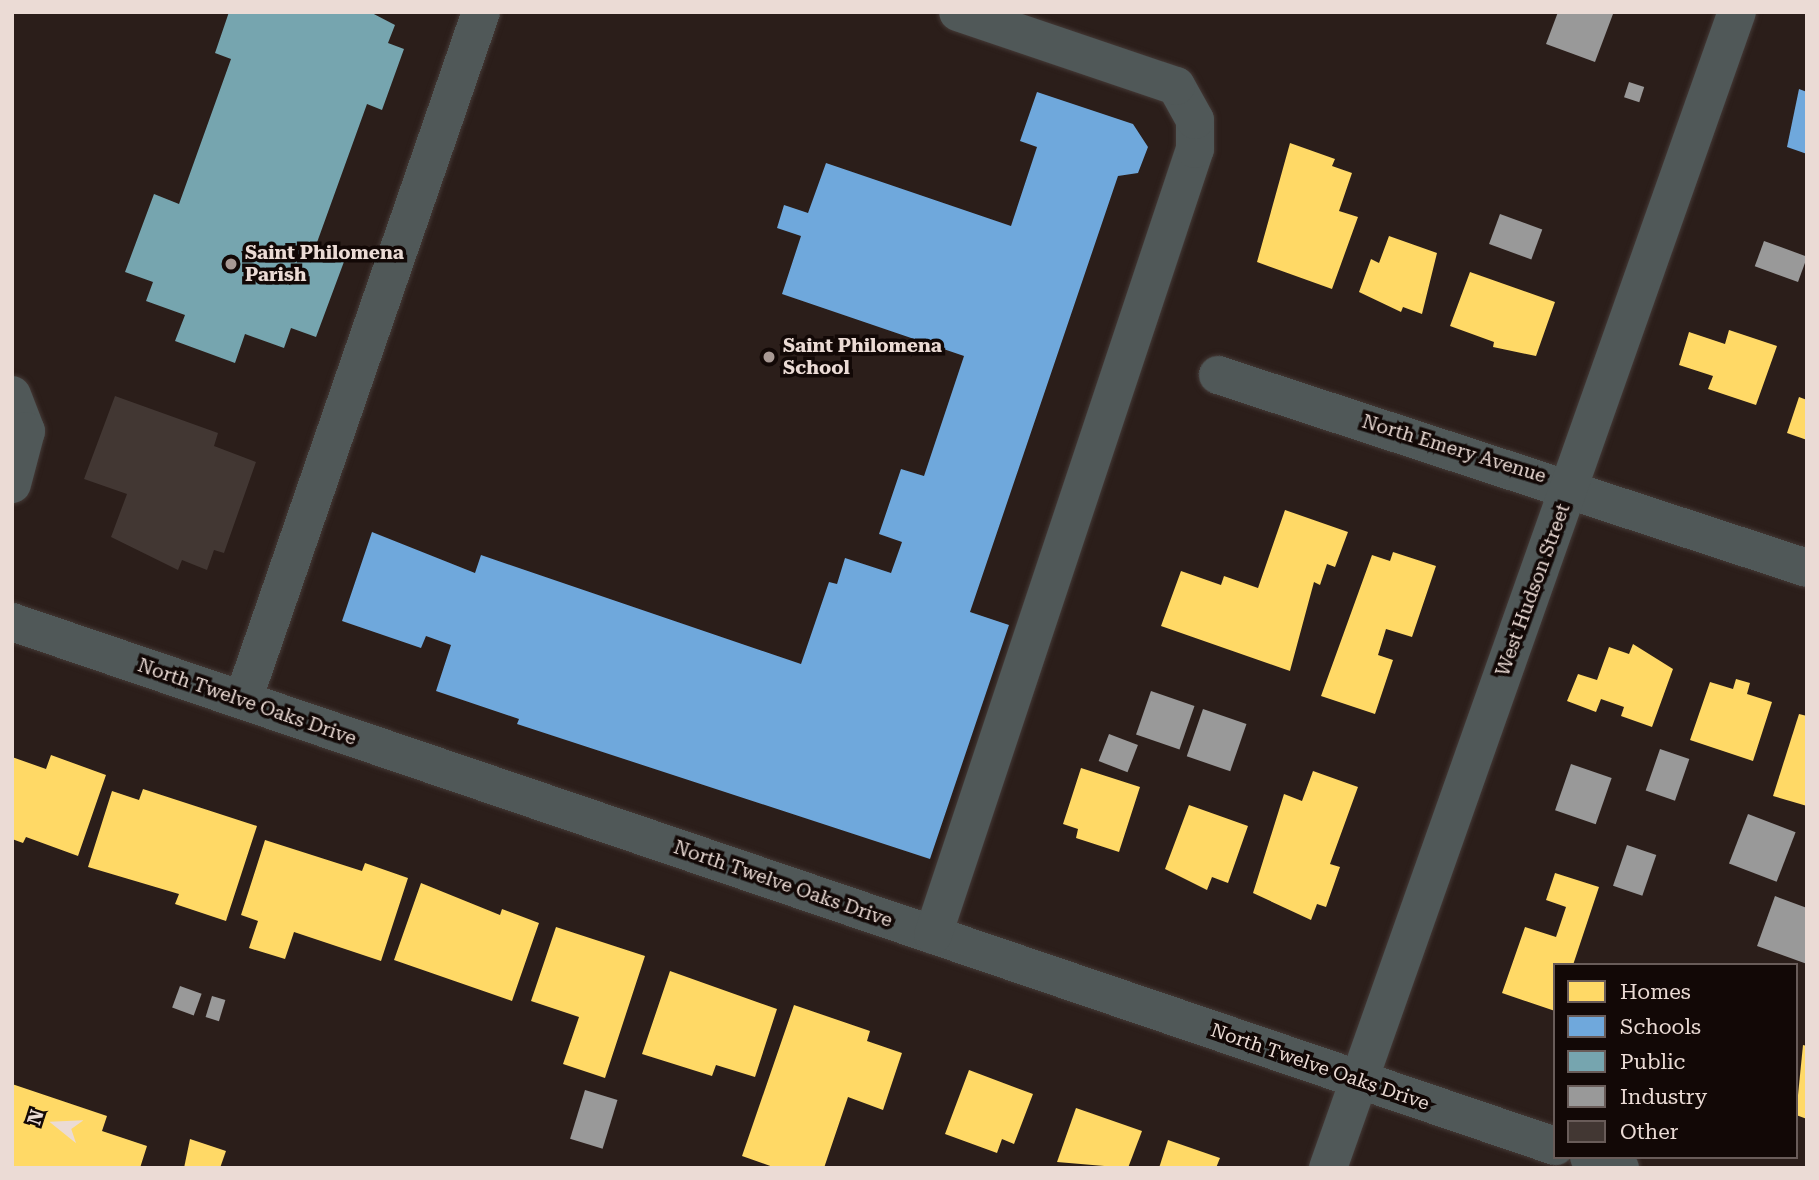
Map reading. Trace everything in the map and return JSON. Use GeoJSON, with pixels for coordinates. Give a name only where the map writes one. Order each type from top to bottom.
{"type":"FeatureCollection","features":[{"type":"Feature","properties":{"kind":"street"},"geometry":{"type":"LineString","coordinates":[[243,700],[481,12]]}},
{"type":"Feature","properties":{"kind":"street"},"geometry":{"type":"LineString","coordinates":[[933,935],[1195,149],[1195,120],[1176,86],[958,12]]}},
{"type":"Feature","properties":{"kind":"street","name":"West Hudson Street"},"geometry":{"type":"LineString","coordinates":[[1328,1168],[1737,12]]}},
{"type":"Feature","properties":{"kind":"street","name":"North Emery Avenue"},"geometry":{"type":"LineString","coordinates":[[1219,375],[1571,486],[1807,568]]}},
{"type":"Feature","properties":{"kind":"street"},"geometry":{"type":"LineString","coordinates":[[12,395],[26,431],[12,484]]}},
{"type":"Feature","properties":{"kind":"street","name":"North Twelve Oaks Drive"},"geometry":{"type":"LineString","coordinates":[[12,622],[1553,1145]]}},
{"type":"Feature","properties":{"kind":"street"},"geometry":{"type":"LineString","coordinates":[[1594,1159],[1620,1168]]}},
{"type":"Feature","properties":{"kind":"building: Homes"},"geometry":{"type":"Polygon","coordinates":[[[1290,143],[1335,159],[1332,166],[1352,173],[1339,211],[1358,217],[1332,289],[1257,262],[1290,143]]]}},
{"type":"Feature","properties":{"kind":"building: Homes"},"geometry":{"type":"Polygon","coordinates":[[[1389,236],[1437,253],[1422,314],[1403,307],[1401,312],[1359,292],[1371,259],[1379,263],[1389,236]]]}},
{"type":"Feature","properties":{"kind":"building: Homes"},"geometry":{"type":"Polygon","coordinates":[[[1470,272],[1555,302],[1536,356],[1493,347],[1494,342],[1450,326],[1470,272]]]}},
{"type":"Feature","properties":{"kind":"building: Homes"},"geometry":{"type":"Polygon","coordinates":[[[1729,330],[1777,346],[1756,405],[1708,389],[1713,376],[1679,365],[1689,332],[1725,344],[1729,330]]]}},
{"type":"Feature","properties":{"kind":"building: Homes"},"geometry":{"type":"Polygon","coordinates":[[[1799,397],[1807,400],[1807,440],[1787,433],[1799,397]]]}},
{"type":"Feature","properties":{"kind":"building: Homes"},"geometry":{"type":"Polygon","coordinates":[[[1285,510],[1348,532],[1335,567],[1327,564],[1320,585],[1314,582],[1290,671],[1161,626],[1181,571],[1221,585],[1224,576],[1258,588],[1285,510]]]}},
{"type":"Feature","properties":{"kind":"building: Homes"},"geometry":{"type":"Polygon","coordinates":[[[1393,552],[1436,566],[1412,637],[1386,629],[1378,655],[1393,660],[1375,714],[1321,696],[1372,555],[1390,561],[1393,552]]]}},
{"type":"Feature","properties":{"kind":"building: Homes"},"geometry":{"type":"Polygon","coordinates":[[[1633,644],[1673,669],[1652,727],[1621,716],[1624,707],[1601,699],[1596,712],[1567,701],[1578,674],[1597,680],[1609,647],[1629,654],[1633,644]]]}},
{"type":"Feature","properties":{"kind":"building: Homes"},"geometry":{"type":"Polygon","coordinates":[[[1736,679],[1750,683],[1747,694],[1772,702],[1753,761],[1690,740],[1710,682],[1733,689],[1736,679]]]}},
{"type":"Feature","properties":{"kind":"building: Homes"},"geometry":{"type":"Polygon","coordinates":[[[1799,714],[1807,716],[1807,806],[1773,796],[1799,714]]]}},
{"type":"Feature","properties":{"kind":"building: Homes"},"geometry":{"type":"Polygon","coordinates":[[[51,755],[106,775],[78,856],[26,837],[23,843],[12,839],[12,757],[46,769],[51,755]]]}},
{"type":"Feature","properties":{"kind":"building: Homes"},"geometry":{"type":"Polygon","coordinates":[[[1081,768],[1140,787],[1119,852],[1076,838],[1078,829],[1063,824],[1081,768]]]}},
{"type":"Feature","properties":{"kind":"building: Homes"},"geometry":{"type":"Polygon","coordinates":[[[1313,771],[1358,787],[1330,864],[1340,867],[1326,907],[1317,904],[1311,920],[1253,893],[1284,794],[1302,801],[1313,771]]]}},
{"type":"Feature","properties":{"kind":"building: Homes"},"geometry":{"type":"Polygon","coordinates":[[[143,789],[257,826],[226,921],[175,904],[179,894],[88,867],[112,791],[139,800],[143,789]]]}},
{"type":"Feature","properties":{"kind":"building: Homes"},"geometry":{"type":"Polygon","coordinates":[[[1189,805],[1248,826],[1228,883],[1212,877],[1207,890],[1165,869],[1189,805]]]}},
{"type":"Feature","properties":{"kind":"building: Homes"},"geometry":{"type":"Polygon","coordinates":[[[265,840],[362,871],[365,863],[408,878],[381,961],[294,932],[285,959],[249,948],[258,921],[241,915],[265,840]]]}},
{"type":"Feature","properties":{"kind":"building: Homes"},"geometry":{"type":"Polygon","coordinates":[[[1555,873],[1599,887],[1574,963],[1553,963],[1553,1010],[1502,993],[1525,927],[1556,937],[1566,907],[1546,900],[1555,873]]]}},
{"type":"Feature","properties":{"kind":"building: Homes"},"geometry":{"type":"Polygon","coordinates":[[[421,883],[500,915],[502,909],[539,923],[512,1001],[394,960],[421,883]]]}},
{"type":"Feature","properties":{"kind":"building: Homes"},"geometry":{"type":"Polygon","coordinates":[[[556,927],[645,956],[605,1078],[563,1064],[579,1017],[531,1001],[556,927]]]}},
{"type":"Feature","properties":{"kind":"building: Homes"},"geometry":{"type":"Polygon","coordinates":[[[670,971],[777,1009],[755,1077],[716,1065],[712,1076],[642,1054],[670,971]]]}},
{"type":"Feature","properties":{"kind":"building: Homes"},"geometry":{"type":"Polygon","coordinates":[[[794,1005],[870,1031],[867,1041],[902,1053],[883,1110],[848,1097],[824,1168],[776,1168],[742,1156],[794,1005]]]}},
{"type":"Feature","properties":{"kind":"building: Homes"},"geometry":{"type":"Polygon","coordinates":[[[1803,1045],[1807,1046],[1807,1119],[1798,1116],[1803,1045]]]}},
{"type":"Feature","properties":{"kind":"building: Homes"},"geometry":{"type":"Polygon","coordinates":[[[969,1070],[1033,1094],[1014,1144],[1002,1139],[997,1153],[945,1134],[969,1070]]]}},
{"type":"Feature","properties":{"kind":"building: Homes"},"geometry":{"type":"Polygon","coordinates":[[[12,1084],[107,1116],[102,1131],[147,1146],[140,1168],[12,1168],[12,1084]]]}},
{"type":"Feature","properties":{"kind":"building: Homes"},"geometry":{"type":"Polygon","coordinates":[[[1076,1108],[1142,1131],[1128,1168],[1057,1162],[1076,1108]]]}},
{"type":"Feature","properties":{"kind":"building: Homes"},"geometry":{"type":"Polygon","coordinates":[[[190,1139],[226,1151],[220,1168],[184,1168],[190,1139]]]}},
{"type":"Feature","properties":{"kind":"building: Homes"},"geometry":{"type":"Polygon","coordinates":[[[1168,1140],[1220,1158],[1216,1168],[1159,1168],[1168,1140]]]}},
{"type":"Feature","properties":{"kind":"building: Schools"},"geometry":{"type":"Polygon","coordinates":[[[1799,89],[1807,92],[1807,154],[1787,147],[1799,89]]]}},
{"type":"Feature","properties":{"kind":"building: Schools"},"geometry":{"type":"Polygon","coordinates":[[[1037,92],[1133,124],[1148,147],[1138,173],[1118,176],[970,612],[1009,625],[930,859],[517,724],[519,719],[436,691],[451,645],[426,636],[421,648],[342,621],[372,532],[475,573],[481,555],[801,664],[829,582],[837,584],[845,558],[891,573],[902,542],[879,534],[901,469],[924,476],[964,356],[782,294],[801,236],[777,228],[784,205],[808,213],[826,163],[1011,226],[1037,147],[1020,141],[1037,92]]]}},
{"type":"Feature","properties":{"kind":"building: Public"},"geometry":{"type":"Polygon","coordinates":[[[229,12],[370,12],[395,25],[388,43],[404,49],[382,110],[367,104],[315,248],[345,259],[316,337],[291,328],[284,348],[245,334],[235,363],[175,341],[185,315],[146,301],[153,282],[125,272],[154,194],[179,204],[231,59],[215,53],[229,12]]]}},
{"type":"Feature","properties":{"kind":"building: Industry"},"geometry":{"type":"Polygon","coordinates":[[[1558,12],[1613,14],[1595,62],[1546,44],[1558,12]]]}},
{"type":"Feature","properties":{"kind":"building: Industry"},"geometry":{"type":"Polygon","coordinates":[[[1629,82],[1644,87],[1639,102],[1624,97],[1629,82]]]}},
{"type":"Feature","properties":{"kind":"building: Industry"},"geometry":{"type":"Polygon","coordinates":[[[1500,214],[1542,229],[1531,259],[1489,244],[1500,214]]]}},
{"type":"Feature","properties":{"kind":"building: Industry"},"geometry":{"type":"Polygon","coordinates":[[[1764,241],[1807,257],[1798,282],[1755,266],[1764,241]]]}},
{"type":"Feature","properties":{"kind":"building: Industry"},"geometry":{"type":"Polygon","coordinates":[[[1151,691],[1194,706],[1180,749],[1136,734],[1151,691]]]}},
{"type":"Feature","properties":{"kind":"building: Industry"},"geometry":{"type":"Polygon","coordinates":[[[1203,709],[1246,724],[1230,771],[1187,756],[1203,709]]]}},
{"type":"Feature","properties":{"kind":"building: Industry"},"geometry":{"type":"Polygon","coordinates":[[[1109,734],[1138,745],[1128,772],[1099,761],[1109,734]]]}},
{"type":"Feature","properties":{"kind":"building: Industry"},"geometry":{"type":"Polygon","coordinates":[[[1660,749],[1689,759],[1675,801],[1646,791],[1660,749]]]}},
{"type":"Feature","properties":{"kind":"building: Industry"},"geometry":{"type":"Polygon","coordinates":[[[1571,764],[1612,778],[1596,824],[1555,810],[1571,764]]]}},
{"type":"Feature","properties":{"kind":"building: Industry"},"geometry":{"type":"Polygon","coordinates":[[[1748,814],[1796,832],[1777,882],[1729,863],[1748,814]]]}},
{"type":"Feature","properties":{"kind":"building: Industry"},"geometry":{"type":"Polygon","coordinates":[[[1627,845],[1656,855],[1642,896],[1613,886],[1627,845]]]}},
{"type":"Feature","properties":{"kind":"building: Industry"},"geometry":{"type":"Polygon","coordinates":[[[1775,896],[1807,908],[1807,964],[1757,946],[1775,896]]]}},
{"type":"Feature","properties":{"kind":"building: Industry"},"geometry":{"type":"Polygon","coordinates":[[[180,986],[202,994],[194,1015],[172,1008],[180,986]]]}},
{"type":"Feature","properties":{"kind":"building: Industry"},"geometry":{"type":"Polygon","coordinates":[[[212,996],[225,1000],[219,1021],[206,1017],[212,996]]]}},
{"type":"Feature","properties":{"kind":"building: Industry"},"geometry":{"type":"Polygon","coordinates":[[[585,1090],[618,1100],[603,1149],[570,1139],[585,1090]]]}},
{"type":"Feature","properties":{"kind":"building: Other"},"geometry":{"type":"Polygon","coordinates":[[[115,396],[218,433],[214,446],[256,462],[224,553],[214,550],[207,570],[182,560],[178,570],[111,537],[127,494],[84,479],[115,396]]]}},
{"type":"Feature","properties":{"kind":"place","name":"Saint Philomena Parish"},"geometry":{"type":"Point","coordinates":[231,264]}},
{"type":"Feature","properties":{"kind":"place","name":"Saint Philomena School"},"geometry":{"type":"Point","coordinates":[769,357]}}]}
